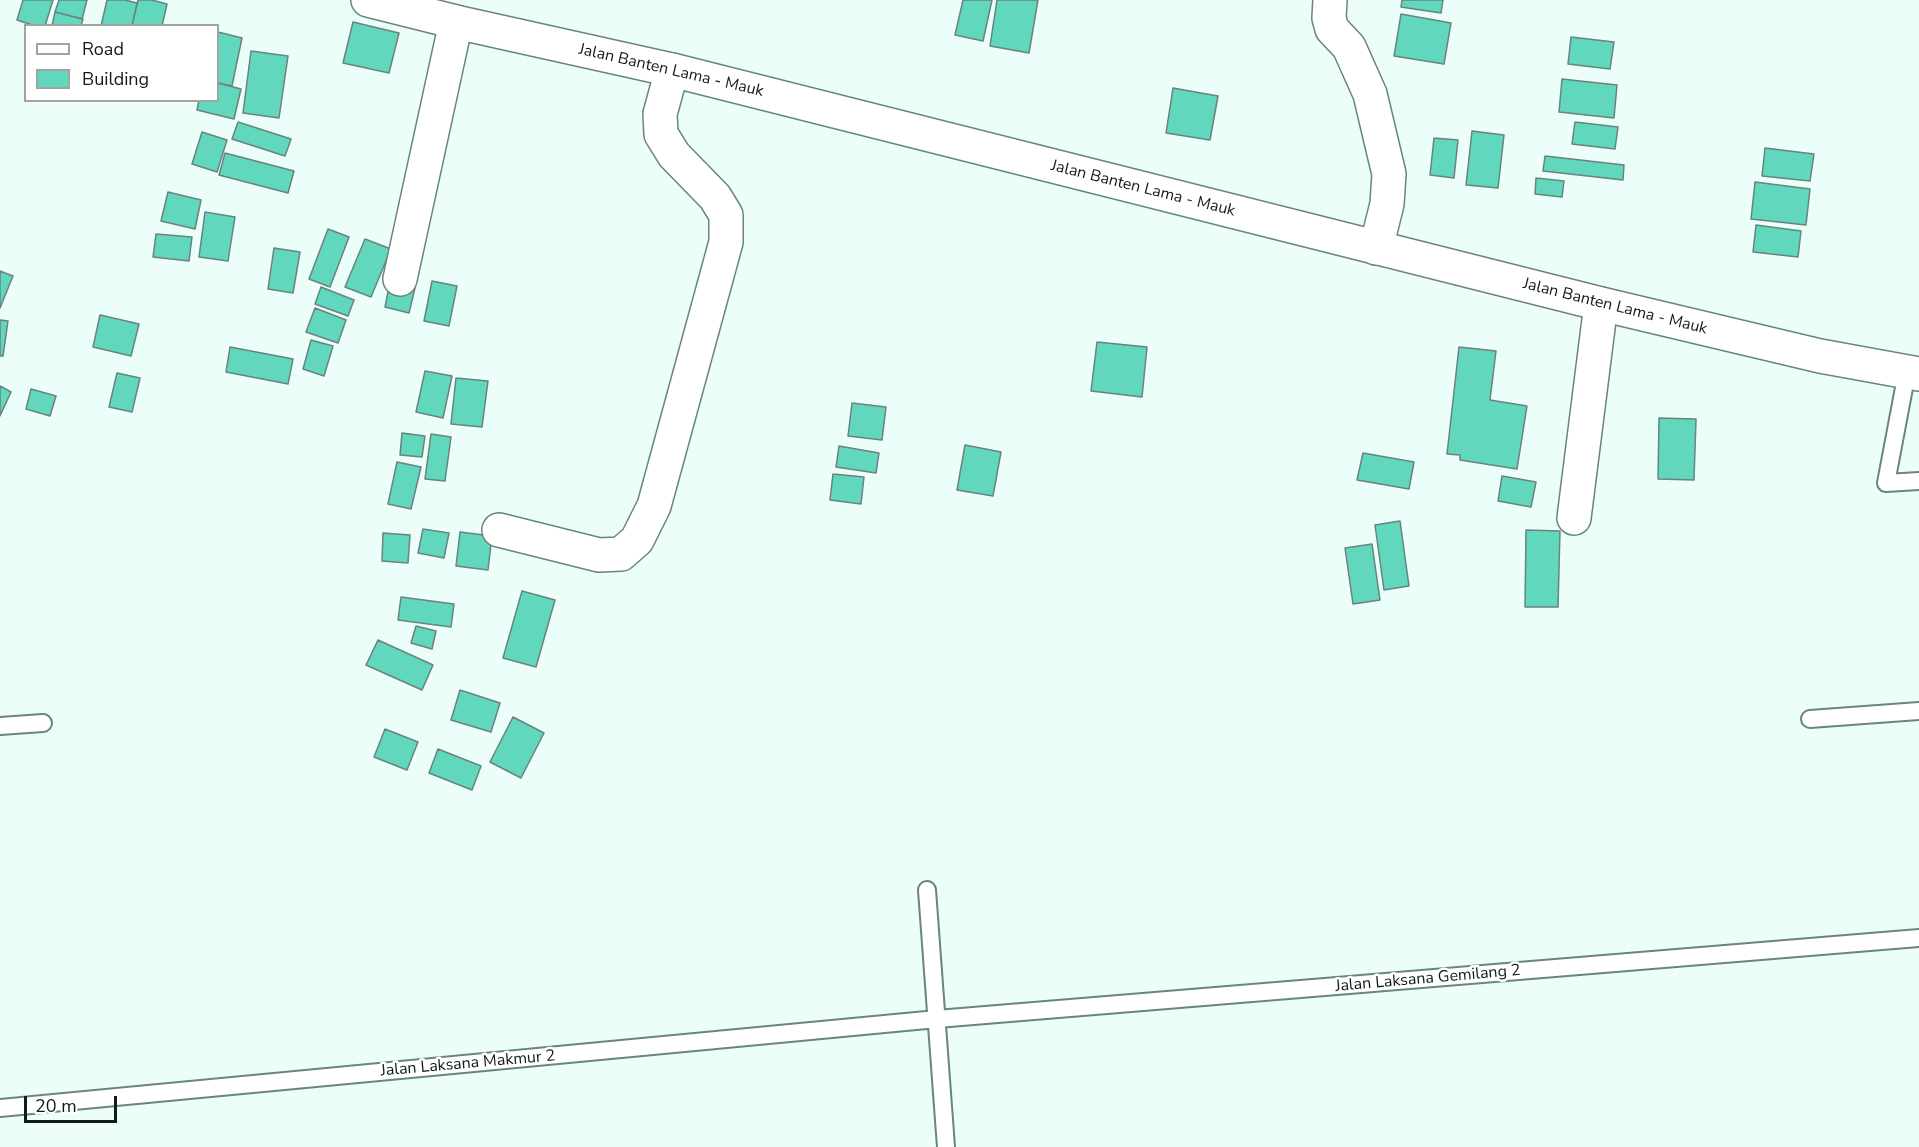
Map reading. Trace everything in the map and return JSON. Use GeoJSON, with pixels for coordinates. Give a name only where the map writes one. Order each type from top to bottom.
{"type":"FeatureCollection","features":[{"type":"Feature","properties":{"kind":"main road","name":"Jalan Banten Lama - Mauk"},"geometry":{"type":"LineString","coordinates":[[368,0],[672,70],[1601,304],[1820,356],[1913,373]]}},
{"type":"Feature","properties":{"kind":"main road"},"geometry":{"type":"LineString","coordinates":[[1329,0],[1329,18],[1332,29],[1349,47],[1370,94],[1389,174],[1388,204],[1376,248]]}},
{"type":"Feature","properties":{"kind":"main road"},"geometry":{"type":"LineString","coordinates":[[400,279],[456,22]]}},
{"type":"Feature","properties":{"kind":"main road"},"geometry":{"type":"LineString","coordinates":[[499,530],[600,555],[621,554],[637,540],[654,506],[726,242],[726,215],[715,197],[674,155],[661,134],[660,114],[672,70]]}},
{"type":"Feature","properties":{"kind":"main road"},"geometry":{"type":"LineString","coordinates":[[1574,518],[1601,304]]}},
{"type":"Feature","properties":{"kind":"lane"},"geometry":{"type":"LineString","coordinates":[[1913,373],[1886,483],[1919,481]]}},
{"type":"Feature","properties":{"kind":"lane"},"geometry":{"type":"LineString","coordinates":[[1810,720],[1919,711]]}},
{"type":"Feature","properties":{"kind":"lane"},"geometry":{"type":"LineString","coordinates":[[0,726],[43,723]]}},
{"type":"Feature","properties":{"kind":"lane"},"geometry":{"type":"LineString","coordinates":[[927,890],[946,1147]]}},
{"type":"Feature","properties":{"kind":"lane","name":"Jalan Laksana Gemilang 2"},"geometry":{"type":"LineString","coordinates":[[937,1019],[1919,938]]}},
{"type":"Feature","properties":{"kind":"lane","name":"Jalan Laksana Makmur 2"},"geometry":{"type":"LineString","coordinates":[[0,1108],[937,1019]]}},
{"type":"Feature","properties":{"kind":"building"},"geometry":{"type":"Polygon","coordinates":[[[23,0],[53,0],[46,24],[29,24],[17,20],[23,0]]]}},
{"type":"Feature","properties":{"kind":"building"},"geometry":{"type":"Polygon","coordinates":[[[59,0],[87,0],[82,19],[55,12],[59,0]]]}},
{"type":"Feature","properties":{"kind":"building"},"geometry":{"type":"Polygon","coordinates":[[[107,0],[137,3],[132,24],[101,24],[107,0]]]}},
{"type":"Feature","properties":{"kind":"building"},"geometry":{"type":"Polygon","coordinates":[[[138,0],[152,0],[167,4],[162,24],[132,24],[138,0]]]}},
{"type":"Feature","properties":{"kind":"building"},"geometry":{"type":"Polygon","coordinates":[[[963,0],[992,0],[983,41],[955,35],[963,0]]]}},
{"type":"Feature","properties":{"kind":"building"},"geometry":{"type":"Polygon","coordinates":[[[997,0],[1038,0],[1029,53],[990,46],[997,0]]]}},
{"type":"Feature","properties":{"kind":"building"},"geometry":{"type":"Polygon","coordinates":[[[1402,0],[1443,0],[1441,13],[1401,7],[1402,0]]]}},
{"type":"Feature","properties":{"kind":"building"},"geometry":{"type":"Polygon","coordinates":[[[55,12],[83,19],[82,24],[52,24],[55,12]]]}},
{"type":"Feature","properties":{"kind":"building"},"geometry":{"type":"Polygon","coordinates":[[[1401,14],[1451,23],[1444,64],[1394,56],[1401,14]]]}},
{"type":"Feature","properties":{"kind":"building"},"geometry":{"type":"Polygon","coordinates":[[[353,22],[399,33],[389,73],[343,63],[353,22]]]}},
{"type":"Feature","properties":{"kind":"building"},"geometry":{"type":"Polygon","coordinates":[[[219,32],[242,38],[232,86],[219,83],[219,32]]]}},
{"type":"Feature","properties":{"kind":"building"},"geometry":{"type":"Polygon","coordinates":[[[1571,37],[1614,42],[1610,69],[1568,64],[1571,37]]]}},
{"type":"Feature","properties":{"kind":"building"},"geometry":{"type":"Polygon","coordinates":[[[251,51],[288,56],[279,118],[243,113],[251,51]]]}},
{"type":"Feature","properties":{"kind":"building"},"geometry":{"type":"Polygon","coordinates":[[[1562,79],[1617,85],[1614,118],[1559,112],[1562,79]]]}},
{"type":"Feature","properties":{"kind":"building"},"geometry":{"type":"Polygon","coordinates":[[[219,83],[241,89],[234,119],[197,110],[199,102],[219,102],[219,83]]]}},
{"type":"Feature","properties":{"kind":"building"},"geometry":{"type":"Polygon","coordinates":[[[1173,88],[1218,96],[1210,140],[1166,133],[1173,88]]]}},
{"type":"Feature","properties":{"kind":"building"},"geometry":{"type":"Polygon","coordinates":[[[238,122],[291,139],[285,156],[232,139],[238,122]]]}},
{"type":"Feature","properties":{"kind":"building"},"geometry":{"type":"Polygon","coordinates":[[[1575,122],[1618,127],[1615,149],[1572,144],[1575,122]]]}},
{"type":"Feature","properties":{"kind":"building"},"geometry":{"type":"Polygon","coordinates":[[[1472,131],[1504,135],[1498,188],[1466,185],[1472,131]]]}},
{"type":"Feature","properties":{"kind":"building"},"geometry":{"type":"Polygon","coordinates":[[[202,132],[227,140],[217,172],[192,164],[202,132]]]}},
{"type":"Feature","properties":{"kind":"building"},"geometry":{"type":"Polygon","coordinates":[[[1434,138],[1458,140],[1454,178],[1430,175],[1434,138]]]}},
{"type":"Feature","properties":{"kind":"building"},"geometry":{"type":"Polygon","coordinates":[[[1765,148],[1814,154],[1810,181],[1762,176],[1765,148]]]}},
{"type":"Feature","properties":{"kind":"building"},"geometry":{"type":"Polygon","coordinates":[[[225,153],[294,171],[288,193],[219,175],[225,153]]]}},
{"type":"Feature","properties":{"kind":"building"},"geometry":{"type":"Polygon","coordinates":[[[1545,156],[1624,165],[1623,180],[1543,171],[1545,156]]]}},
{"type":"Feature","properties":{"kind":"building"},"geometry":{"type":"Polygon","coordinates":[[[1536,178],[1564,181],[1562,197],[1535,194],[1536,178]]]}},
{"type":"Feature","properties":{"kind":"building"},"geometry":{"type":"Polygon","coordinates":[[[1755,182],[1810,189],[1806,225],[1751,219],[1755,182]]]}},
{"type":"Feature","properties":{"kind":"building"},"geometry":{"type":"Polygon","coordinates":[[[168,192],[201,200],[195,229],[161,221],[168,192]]]}},
{"type":"Feature","properties":{"kind":"building"},"geometry":{"type":"Polygon","coordinates":[[[205,212],[235,217],[228,261],[199,257],[205,212]]]}},
{"type":"Feature","properties":{"kind":"building"},"geometry":{"type":"Polygon","coordinates":[[[1756,225],[1801,231],[1798,257],[1753,252],[1756,225]]]}},
{"type":"Feature","properties":{"kind":"building"},"geometry":{"type":"Polygon","coordinates":[[[328,229],[349,237],[330,287],[309,279],[328,229]]]}},
{"type":"Feature","properties":{"kind":"building"},"geometry":{"type":"Polygon","coordinates":[[[156,234],[192,237],[189,261],[153,257],[156,234]]]}},
{"type":"Feature","properties":{"kind":"building"},"geometry":{"type":"Polygon","coordinates":[[[365,239],[391,249],[371,297],[345,287],[365,239]]]}},
{"type":"Feature","properties":{"kind":"building"},"geometry":{"type":"Polygon","coordinates":[[[274,248],[300,252],[293,293],[268,289],[274,248]]]}},
{"type":"Feature","properties":{"kind":"building"},"geometry":{"type":"Polygon","coordinates":[[[0,271],[13,276],[0,308],[0,271]]]}},
{"type":"Feature","properties":{"kind":"building"},"geometry":{"type":"Polygon","coordinates":[[[432,281],[457,286],[449,326],[424,321],[432,281]]]}},
{"type":"Feature","properties":{"kind":"building"},"geometry":{"type":"Polygon","coordinates":[[[390,282],[415,288],[409,313],[385,307],[390,282]]]}},
{"type":"Feature","properties":{"kind":"building"},"geometry":{"type":"Polygon","coordinates":[[[321,287],[354,300],[348,316],[315,304],[321,287]]]}},
{"type":"Feature","properties":{"kind":"building"},"geometry":{"type":"Polygon","coordinates":[[[315,308],[346,320],[338,343],[306,332],[315,308]]]}},
{"type":"Feature","properties":{"kind":"building"},"geometry":{"type":"Polygon","coordinates":[[[100,315],[139,324],[131,356],[93,347],[100,315]]]}},
{"type":"Feature","properties":{"kind":"building"},"geometry":{"type":"Polygon","coordinates":[[[0,320],[8,321],[3,356],[0,356],[0,320]]]}},
{"type":"Feature","properties":{"kind":"building"},"geometry":{"type":"Polygon","coordinates":[[[311,340],[333,346],[324,376],[303,369],[311,340]]]}},
{"type":"Feature","properties":{"kind":"building"},"geometry":{"type":"Polygon","coordinates":[[[1097,342],[1147,347],[1142,397],[1091,391],[1097,342]]]}},
{"type":"Feature","properties":{"kind":"building"},"geometry":{"type":"Polygon","coordinates":[[[230,347],[293,359],[288,384],[226,372],[230,347]]]}},
{"type":"Feature","properties":{"kind":"building"},"geometry":{"type":"Polygon","coordinates":[[[1459,347],[1496,351],[1490,400],[1527,406],[1517,469],[1460,460],[1460,455],[1447,454],[1459,347]]]}},
{"type":"Feature","properties":{"kind":"building"},"geometry":{"type":"Polygon","coordinates":[[[425,371],[452,376],[443,418],[416,412],[425,371]]]}},
{"type":"Feature","properties":{"kind":"building"},"geometry":{"type":"Polygon","coordinates":[[[117,373],[140,378],[132,412],[109,407],[117,373]]]}},
{"type":"Feature","properties":{"kind":"building"},"geometry":{"type":"Polygon","coordinates":[[[456,378],[488,381],[482,427],[451,424],[456,378]]]}},
{"type":"Feature","properties":{"kind":"building"},"geometry":{"type":"Polygon","coordinates":[[[0,386],[11,392],[0,416],[0,386]]]}},
{"type":"Feature","properties":{"kind":"building"},"geometry":{"type":"Polygon","coordinates":[[[31,389],[56,396],[50,416],[26,409],[31,389]]]}},
{"type":"Feature","properties":{"kind":"building"},"geometry":{"type":"Polygon","coordinates":[[[852,403],[886,407],[882,440],[848,436],[852,403]]]}},
{"type":"Feature","properties":{"kind":"building"},"geometry":{"type":"Polygon","coordinates":[[[1659,418],[1696,419],[1694,480],[1658,479],[1659,418]]]}},
{"type":"Feature","properties":{"kind":"building"},"geometry":{"type":"Polygon","coordinates":[[[402,433],[425,436],[422,457],[400,455],[402,433]]]}},
{"type":"Feature","properties":{"kind":"building"},"geometry":{"type":"Polygon","coordinates":[[[431,434],[451,437],[445,481],[425,479],[431,434]]]}},
{"type":"Feature","properties":{"kind":"building"},"geometry":{"type":"Polygon","coordinates":[[[965,445],[1001,452],[993,496],[957,490],[965,445]]]}},
{"type":"Feature","properties":{"kind":"building"},"geometry":{"type":"Polygon","coordinates":[[[839,446],[879,453],[876,473],[836,467],[839,446]]]}},
{"type":"Feature","properties":{"kind":"building"},"geometry":{"type":"Polygon","coordinates":[[[1363,453],[1414,462],[1409,489],[1357,480],[1363,453]]]}},
{"type":"Feature","properties":{"kind":"building"},"geometry":{"type":"Polygon","coordinates":[[[397,462],[421,467],[411,509],[388,504],[397,462]]]}},
{"type":"Feature","properties":{"kind":"building"},"geometry":{"type":"Polygon","coordinates":[[[833,474],[864,477],[861,504],[830,500],[833,474]]]}},
{"type":"Feature","properties":{"kind":"building"},"geometry":{"type":"Polygon","coordinates":[[[1502,476],[1536,482],[1531,507],[1498,501],[1502,476]]]}},
{"type":"Feature","properties":{"kind":"building"},"geometry":{"type":"Polygon","coordinates":[[[1400,521],[1409,586],[1384,590],[1375,525],[1400,521]]]}},
{"type":"Feature","properties":{"kind":"building"},"geometry":{"type":"Polygon","coordinates":[[[423,529],[449,533],[444,558],[418,553],[423,529]]]}},
{"type":"Feature","properties":{"kind":"building"},"geometry":{"type":"Polygon","coordinates":[[[1526,530],[1560,531],[1558,607],[1525,607],[1526,530]]]}},
{"type":"Feature","properties":{"kind":"building"},"geometry":{"type":"Polygon","coordinates":[[[460,532],[492,536],[488,570],[456,566],[460,532]]]}},
{"type":"Feature","properties":{"kind":"building"},"geometry":{"type":"Polygon","coordinates":[[[383,533],[410,535],[408,563],[382,561],[383,533]]]}},
{"type":"Feature","properties":{"kind":"building"},"geometry":{"type":"Polygon","coordinates":[[[1372,544],[1380,600],[1353,604],[1345,548],[1372,544]]]}},
{"type":"Feature","properties":{"kind":"building"},"geometry":{"type":"Polygon","coordinates":[[[522,591],[555,600],[536,667],[503,658],[522,591]]]}},
{"type":"Feature","properties":{"kind":"building"},"geometry":{"type":"Polygon","coordinates":[[[401,597],[454,604],[451,627],[398,620],[401,597]]]}},
{"type":"Feature","properties":{"kind":"building"},"geometry":{"type":"Polygon","coordinates":[[[416,626],[436,631],[432,649],[411,643],[416,626]]]}},
{"type":"Feature","properties":{"kind":"building"},"geometry":{"type":"Polygon","coordinates":[[[378,640],[433,665],[422,690],[366,665],[378,640]]]}},
{"type":"Feature","properties":{"kind":"building"},"geometry":{"type":"Polygon","coordinates":[[[460,690],[500,703],[491,732],[451,720],[460,690]]]}},
{"type":"Feature","properties":{"kind":"building"},"geometry":{"type":"Polygon","coordinates":[[[513,717],[544,733],[521,778],[490,762],[513,717]]]}},
{"type":"Feature","properties":{"kind":"building"},"geometry":{"type":"Polygon","coordinates":[[[385,729],[418,742],[407,770],[374,757],[385,729]]]}},
{"type":"Feature","properties":{"kind":"building"},"geometry":{"type":"Polygon","coordinates":[[[438,749],[481,766],[472,790],[429,773],[438,749]]]}}]}
